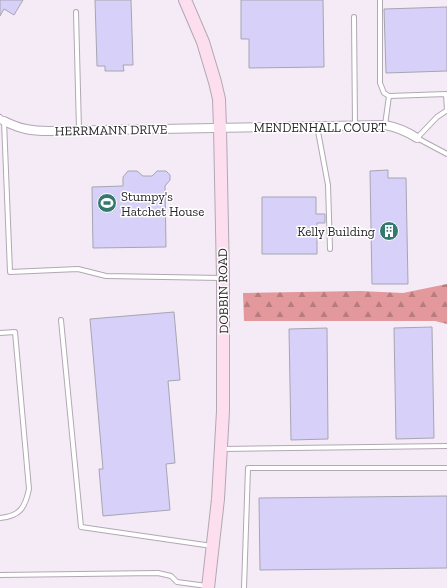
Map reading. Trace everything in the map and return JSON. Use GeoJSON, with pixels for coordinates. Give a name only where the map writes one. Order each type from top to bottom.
{"type":"FeatureCollection","features":[{"type":"Feature","properties":{"kind":"street","name":"DOBBIN ROAD"},"geometry":{"type":"LineString","coordinates":[[185,0],[203,42],[214,76],[218,99],[220,128],[224,369],[222,449],[208,587]]}},
{"type":"Feature","properties":{"kind":"street","name":"HERRMANN DRIVE"},"geometry":{"type":"LineString","coordinates":[[2,119],[16,127],[26,130],[220,128]]}},
{"type":"Feature","properties":{"kind":"street","name":"MENDENHALL COURT"},"geometry":{"type":"LineString","coordinates":[[220,128],[384,125],[396,127],[417,138]]}},
{"type":"Feature","properties":{"kind":"lane"},"geometry":{"type":"LineString","coordinates":[[380,0],[380,83],[384,93],[389,96],[446,94],[446,111],[437,117],[417,138],[447,154]]}},
{"type":"Feature","properties":{"kind":"lane"},"geometry":{"type":"LineString","coordinates":[[76,12],[79,130]]}},
{"type":"Feature","properties":{"kind":"lane"},"geometry":{"type":"LineString","coordinates":[[354,17],[355,125]]}},
{"type":"Feature","properties":{"kind":"lane"},"geometry":{"type":"LineString","coordinates":[[384,125],[389,96]]}},
{"type":"Feature","properties":{"kind":"lane"},"geometry":{"type":"LineString","coordinates":[[2,119],[10,272],[78,269],[106,276],[223,278]]}},
{"type":"Feature","properties":{"kind":"lane"},"geometry":{"type":"LineString","coordinates":[[317,126],[328,185],[330,249]]}},
{"type":"Feature","properties":{"kind":"lane"},"geometry":{"type":"LineString","coordinates":[[61,320],[81,527],[212,546]]}},
{"type":"Feature","properties":{"kind":"lane"},"geometry":{"type":"LineString","coordinates":[[0,333],[15,332],[29,490],[26,502],[17,513],[0,518]]}},
{"type":"Feature","properties":{"kind":"lane"},"geometry":{"type":"LineString","coordinates":[[222,449],[447,446]]}},
{"type":"Feature","properties":{"kind":"lane"},"geometry":{"type":"LineString","coordinates":[[244,588],[248,468],[447,468]]}},
{"type":"Feature","properties":{"kind":"lane"},"geometry":{"type":"LineString","coordinates":[[0,575],[158,573],[171,576],[177,582],[208,587]]}},
{"type":"Feature","properties":{"kind":"green space"},"geometry":{"type":"Polygon","coordinates":[[[447,284],[447,324],[435,321],[244,321],[243,293],[360,291],[403,293],[447,284]]]}},
{"type":"Feature","properties":{"kind":"building"},"geometry":{"type":"Polygon","coordinates":[[[0,0],[23,0],[14,15],[4,9],[0,16],[0,0]]]}},
{"type":"Feature","properties":{"kind":"building"},"geometry":{"type":"Polygon","coordinates":[[[95,0],[131,0],[133,65],[123,65],[124,71],[105,71],[105,66],[97,66],[95,0]]]}},
{"type":"Feature","properties":{"kind":"building"},"geometry":{"type":"Polygon","coordinates":[[[241,0],[323,0],[324,67],[249,68],[249,39],[241,39],[241,0]]]}},
{"type":"Feature","properties":{"kind":"building"},"geometry":{"type":"Polygon","coordinates":[[[447,7],[447,71],[386,73],[384,9],[447,7]]]}},
{"type":"Feature","properties":{"kind":"building","name":"Kelly Building"},"geometry":{"type":"Polygon","coordinates":[[[388,170],[388,178],[406,178],[408,284],[372,284],[370,171],[388,170]]]}},
{"type":"Feature","properties":{"kind":"building"},"geometry":{"type":"Polygon","coordinates":[[[128,171],[137,171],[143,176],[152,176],[157,171],[166,171],[170,175],[170,180],[165,186],[166,247],[93,248],[92,187],[123,186],[123,177],[128,171]]]}},
{"type":"Feature","properties":{"kind":"building"},"geometry":{"type":"Polygon","coordinates":[[[262,197],[316,197],[316,214],[325,214],[325,223],[317,223],[317,254],[262,254],[262,197]]]}},
{"type":"Feature","properties":{"kind":"building"},"geometry":{"type":"Polygon","coordinates":[[[174,312],[180,380],[168,381],[175,463],[166,464],[170,510],[103,516],[99,469],[103,469],[90,319],[174,312]]]}},
{"type":"Feature","properties":{"kind":"building"},"geometry":{"type":"Polygon","coordinates":[[[432,327],[434,438],[396,439],[394,328],[432,327]]]}},
{"type":"Feature","properties":{"kind":"building"},"geometry":{"type":"Polygon","coordinates":[[[327,328],[328,439],[291,440],[289,329],[327,328]]]}},
{"type":"Feature","properties":{"kind":"building"},"geometry":{"type":"Polygon","coordinates":[[[447,496],[447,568],[260,570],[259,498],[447,496]]]}},
{"type":"Feature","properties":{"kind":"place","name":"Stumpy's Hatchet House"},"geometry":{"type":"Point","coordinates":[107,203]}},
{"type":"Feature","properties":{"kind":"place","name":"Kelly Building"},"geometry":{"type":"Point","coordinates":[389,231]}}]}
